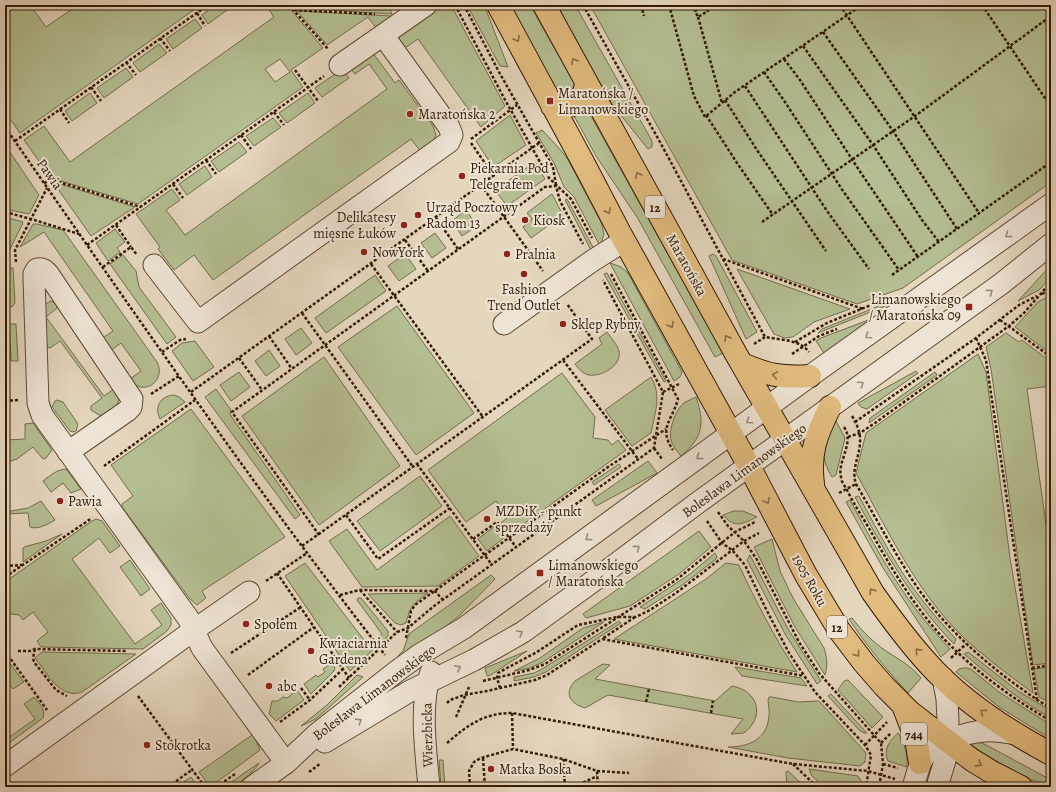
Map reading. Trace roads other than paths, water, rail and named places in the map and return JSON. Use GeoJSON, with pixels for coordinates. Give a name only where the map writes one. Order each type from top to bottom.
{"type":"FeatureCollection","features":[{"type":"Feature","properties":{"kind":"main road","name":"12"},"geometry":{"type":"LineString","coordinates":[[498,5],[624,241],[731,434]]}},
{"type":"Feature","properties":{"kind":"main road","name":"Maratońska"},"geometry":{"type":"LineString","coordinates":[[544,5],[742,364],[786,440]]}},
{"type":"Feature","properties":{"kind":"main road"},"geometry":{"type":"LineString","coordinates":[[552,106],[564,108],[576,103],[584,94],[586,82]]}},
{"type":"Feature","properties":{"kind":"main road"},"geometry":{"type":"LineString","coordinates":[[742,364],[775,376],[810,376]]}},
{"type":"Feature","properties":{"kind":"main road"},"geometry":{"type":"LineString","coordinates":[[814,491],[811,469],[812,455],[821,424],[830,407]]}},
{"type":"Feature","properties":{"kind":"main road","name":"1905 Roku"},"geometry":{"type":"LineString","coordinates":[[731,434],[806,575],[839,630],[864,663],[903,705],[947,741],[990,771],[1021,787]]}},
{"type":"Feature","properties":{"kind":"main road","name":"12"},"geometry":{"type":"LineString","coordinates":[[786,440],[873,593],[888,615],[912,644],[936,672],[978,708],[1016,734],[1051,754]]}},
{"type":"Feature","properties":{"kind":"main road","name":"744"},"geometry":{"type":"LineString","coordinates":[[903,705],[916,739],[920,763]]}},
{"type":"Feature","properties":{"kind":"street"},"geometry":{"type":"LineString","coordinates":[[340,65],[426,5]]}},
{"type":"Feature","properties":{"kind":"street"},"geometry":{"type":"LineString","coordinates":[[154,265],[198,322],[449,142],[452,135],[449,127],[383,35]]}},
{"type":"Feature","properties":{"kind":"street","name":"Bolesława Limanowskiego"},"geometry":{"type":"LineString","coordinates":[[287,762],[318,733],[397,671],[419,655],[464,628],[810,376],[1051,204]]}},
{"type":"Feature","properties":{"kind":"street"},"geometry":{"type":"LineString","coordinates":[[504,324],[554,287],[624,241]]}},
{"type":"Feature","properties":{"kind":"street","name":"Bolesława Limanowskiego"},"geometry":{"type":"LineString","coordinates":[[252,787],[287,762],[328,740],[379,709],[428,682],[474,660],[523,632],[696,504],[1001,284],[1051,244]]}},
{"type":"Feature","properties":{"kind":"street"},"geometry":{"type":"LineString","coordinates":[[68,452],[127,411],[133,404],[130,394],[49,275],[41,268],[37,269],[34,274],[34,278],[38,403],[42,415],[68,452],[188,618],[202,648],[287,762]]}},
{"type":"Feature","properties":{"kind":"street"},"geometry":{"type":"LineString","coordinates":[[5,766],[249,592]]}},
{"type":"Feature","properties":{"kind":"street","name":"Bolesława Limanowskiego"},"geometry":{"type":"LineString","coordinates":[[428,682],[433,667],[440,656],[464,628]]}},
{"type":"Feature","properties":{"kind":"street","name":"744"},"geometry":{"type":"LineString","coordinates":[[937,787],[946,757],[947,741],[948,713],[943,678]]}},
{"type":"Feature","properties":{"kind":"street","name":"Wierzbicka"},"geometry":{"type":"LineString","coordinates":[[428,682],[424,718],[429,787]]}},
{"type":"Feature","properties":{"kind":"street","name":"744"},"geometry":{"type":"LineString","coordinates":[[914,787],[920,763],[936,745],[967,734],[984,731],[1000,731],[1016,734]]}},
{"type":"Feature","properties":{"kind":"place","name":"Maratońska / Limanowskiego"},"geometry":{"type":"Point","coordinates":[550,101]}},
{"type":"Feature","properties":{"kind":"place","name":"Maratońska 2"},"geometry":{"type":"Point","coordinates":[410,114]}},
{"type":"Feature","properties":{"kind":"place","name":"Piekarnia Pod Telegrafem"},"geometry":{"type":"Point","coordinates":[462,176]}},
{"type":"Feature","properties":{"kind":"place","name":"Urząd Pocztowy Radom 13"},"geometry":{"type":"Point","coordinates":[418,215]}},
{"type":"Feature","properties":{"kind":"place","name":"Kiosk"},"geometry":{"type":"Point","coordinates":[525,220]}},
{"type":"Feature","properties":{"kind":"place","name":"Delikatesy mięsne Łuków"},"geometry":{"type":"Point","coordinates":[404,225]}},
{"type":"Feature","properties":{"kind":"place","name":"NowYork"},"geometry":{"type":"Point","coordinates":[364,252]}},
{"type":"Feature","properties":{"kind":"place","name":"Pralnia"},"geometry":{"type":"Point","coordinates":[507,254]}},
{"type":"Feature","properties":{"kind":"place","name":"Fashion Trend Outlet"},"geometry":{"type":"Point","coordinates":[524,274]}},
{"type":"Feature","properties":{"kind":"place","name":"Limanowskiego / Maratońska 09"},"geometry":{"type":"Point","coordinates":[969,307]}},
{"type":"Feature","properties":{"kind":"place","name":"Sklep Rybny"},"geometry":{"type":"Point","coordinates":[563,324]}},
{"type":"Feature","properties":{"kind":"place","name":"Pawia"},"geometry":{"type":"Point","coordinates":[60,501]}},
{"type":"Feature","properties":{"kind":"place","name":"MZDiK - punkt sprzedaży"},"geometry":{"type":"Point","coordinates":[487,519]}},
{"type":"Feature","properties":{"kind":"place","name":"Limanowskiego / Maratońska"},"geometry":{"type":"Point","coordinates":[540,573]}},
{"type":"Feature","properties":{"kind":"place","name":"Społem"},"geometry":{"type":"Point","coordinates":[246,624]}},
{"type":"Feature","properties":{"kind":"place","name":"Kwiaciarnia Gardena"},"geometry":{"type":"Point","coordinates":[311,651]}},
{"type":"Feature","properties":{"kind":"place","name":"abc"},"geometry":{"type":"Point","coordinates":[269,686]}},
{"type":"Feature","properties":{"kind":"place","name":"Stokrotka"},"geometry":{"type":"Point","coordinates":[147,745]}},
{"type":"Feature","properties":{"kind":"place","name":"Matka Boska"},"geometry":{"type":"Point","coordinates":[491,769]}}]}
